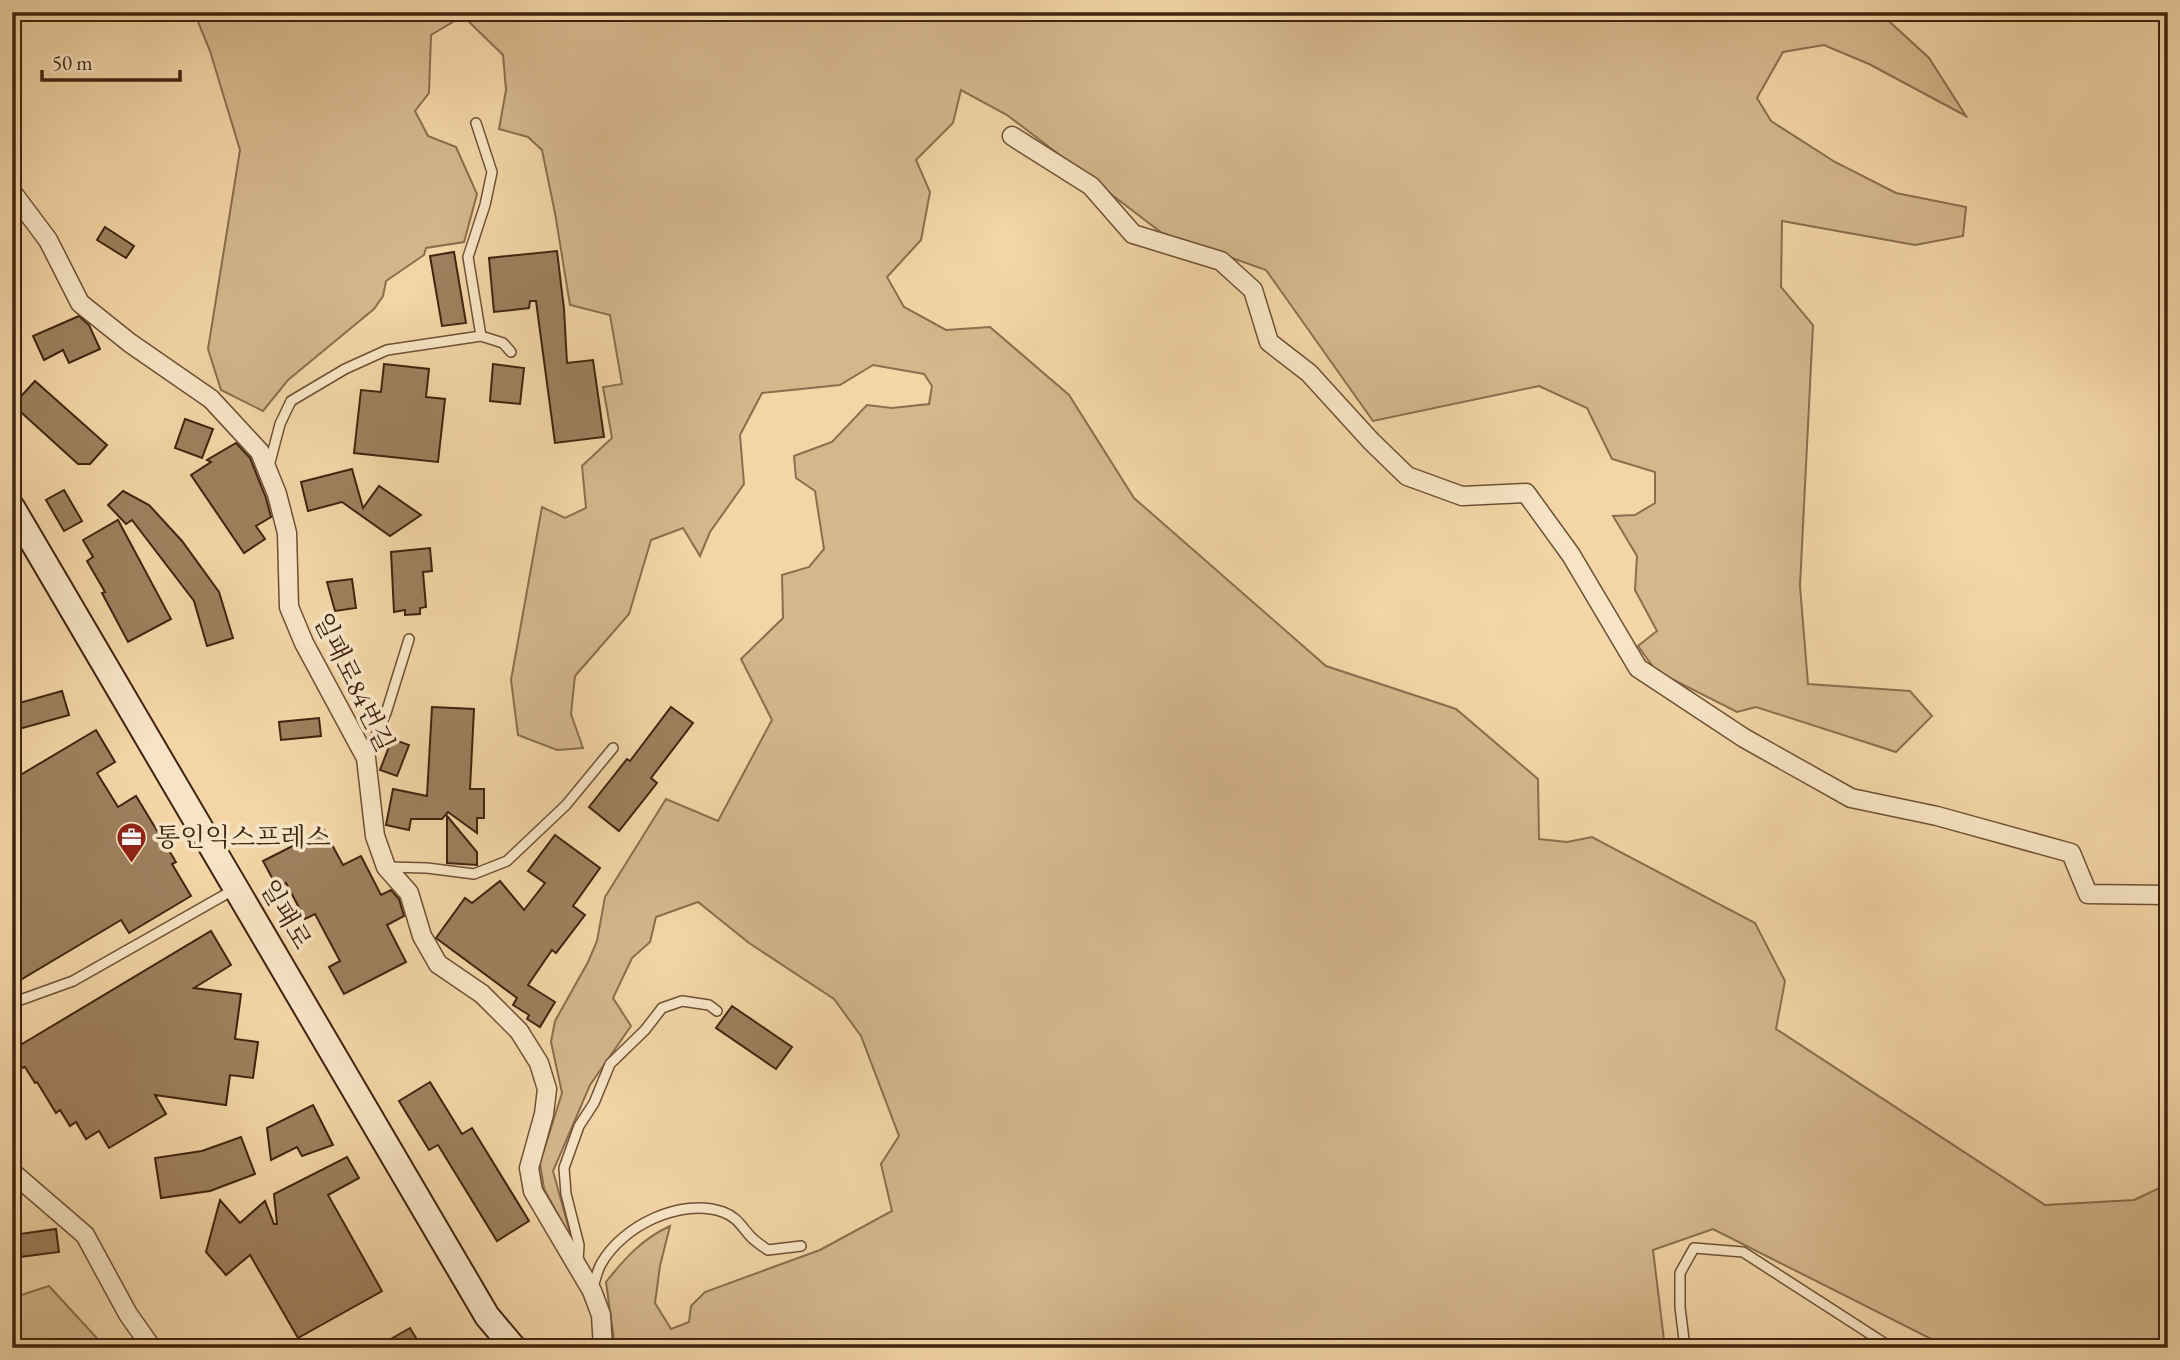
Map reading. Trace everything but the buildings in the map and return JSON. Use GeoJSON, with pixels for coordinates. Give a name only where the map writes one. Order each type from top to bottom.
{"type":"FeatureCollection","features":[{"type":"Feature","properties":{"kind":"street"},"geometry":{"type":"LineString","coordinates":[[1012,136],[1091,186],[1133,234],[1221,261],[1253,290],[1269,342],[1309,373],[1371,441],[1408,476],[1461,496],[1526,493],[1571,555],[1637,668],[1744,738],[1851,798],[1937,816],[2071,853],[2088,894],[2168,895]]}},
{"type":"Feature","properties":{"kind":"street","name":"일패로84번길"},"geometry":{"type":"LineString","coordinates":[[12,192],[48,240],[80,303],[130,343],[211,399],[260,452],[277,494],[286,533],[289,607],[304,643],[366,758],[375,836],[386,867],[409,893],[422,936],[438,964],[482,994],[519,1031],[539,1063],[547,1089],[544,1114],[529,1168],[533,1191],[592,1292],[601,1315],[603,1348]]}},
{"type":"Feature","properties":{"kind":"street","name":"일패로"},"geometry":{"type":"LineString","coordinates":[[12,507],[487,1316],[513,1348]]}},
{"type":"Feature","properties":{"kind":"street"},"geometry":{"type":"LineString","coordinates":[[12,1172],[85,1235],[128,1314],[152,1348]]}},
{"type":"Feature","properties":{"kind":"lane"},"geometry":{"type":"LineString","coordinates":[[476,124],[492,172],[485,205],[468,257],[481,336]]}},
{"type":"Feature","properties":{"kind":"lane"},"geometry":{"type":"LineString","coordinates":[[268,471],[280,424],[291,401],[345,369],[387,350],[481,336],[503,343],[511,352]]}},
{"type":"Feature","properties":{"kind":"lane"},"geometry":{"type":"LineString","coordinates":[[366,758],[386,713],[409,639]]}},
{"type":"Feature","properties":{"kind":"lane"},"geometry":{"type":"LineString","coordinates":[[386,867],[427,868],[474,874],[507,861],[566,805],[612,748]]}},
{"type":"Feature","properties":{"kind":"lane"},"geometry":{"type":"LineString","coordinates":[[12,1003],[73,981],[237,888]]}},
{"type":"Feature","properties":{"kind":"lane"},"geometry":{"type":"LineString","coordinates":[[578,1266],[579,1245],[566,1194],[564,1168],[579,1126],[594,1103],[610,1064],[645,1030],[662,1008],[682,1001],[709,1004],[717,1011]]}},
{"type":"Feature","properties":{"kind":"lane"},"geometry":{"type":"LineString","coordinates":[[592,1292],[601,1264],[621,1238],[679,1209],[722,1211],[737,1219],[752,1238],[768,1250],[801,1246]]}},
{"type":"Feature","properties":{"kind":"lane"},"geometry":{"type":"LineString","coordinates":[[1685,1348],[1679,1307],[1681,1273],[1695,1248],[1743,1252],[1892,1348]]}},
{"type":"Feature","properties":{"kind":"shaded area"},"geometry":{"type":"Polygon","coordinates":[[[194,12],[1879,12],[1929,58],[1966,116],[1869,64],[1824,45],[1783,52],[1757,98],[1771,121],[1835,162],[1896,193],[1966,207],[1963,236],[1915,245],[1782,221],[1781,287],[1813,325],[1800,586],[1808,684],[1910,691],[1932,716],[1896,752],[1756,707],[1737,712],[1656,671],[1638,646],[1657,631],[1635,590],[1637,556],[1613,516],[1635,515],[1655,503],[1655,472],[1612,459],[1587,408],[1539,386],[1373,421],[1266,270],[1162,233],[1007,115],[961,90],[953,123],[916,160],[930,192],[921,240],[887,277],[904,307],[946,330],[990,327],[1069,395],[1134,498],[1326,666],[1456,709],[1538,779],[1539,839],[1567,842],[1592,837],[1755,923],[1785,981],[1776,1029],[2045,1205],[2134,1200],[2168,1184],[2168,1348],[1949,1348],[1713,1229],[1653,1250],[1665,1348],[615,1348],[606,1282],[635,1250],[670,1226],[660,1266],[655,1303],[671,1329],[689,1322],[691,1306],[705,1292],[820,1250],[892,1211],[881,1164],[899,1136],[861,1036],[834,999],[749,943],[698,902],[656,917],[650,942],[632,958],[613,998],[631,1026],[590,1085],[553,1171],[572,1240],[544,1189],[540,1163],[562,1093],[551,1042],[555,1021],[597,941],[605,897],[666,799],[718,821],[772,720],[741,659],[783,618],[782,575],[809,567],[824,549],[815,491],[796,478],[794,456],[832,442],[867,405],[892,408],[929,404],[932,386],[924,374],[873,365],[840,385],[762,393],[740,435],[744,484],[710,532],[700,556],[683,528],[651,540],[629,614],[575,676],[571,714],[583,748],[557,750],[518,735],[511,680],[542,507],[565,518],[586,508],[582,466],[612,438],[603,387],[622,384],[610,315],[570,305],[542,150],[528,137],[499,129],[506,90],[503,55],[463,16],[431,35],[429,93],[415,111],[428,136],[456,147],[477,194],[464,242],[426,248],[424,255],[386,281],[383,296],[374,309],[288,380],[263,411],[221,390],[208,349],[240,150],[210,51],[194,12]]]}},
{"type":"Feature","properties":{"kind":"shaded area"},"geometry":{"type":"Polygon","coordinates":[[[49,1286],[106,1348],[12,1348],[12,1298],[49,1286]]]}},
{"type":"Feature","properties":{"kind":"place","name":"통인익스프레스"},"geometry":{"type":"Point","coordinates":[132,864]}}]}
